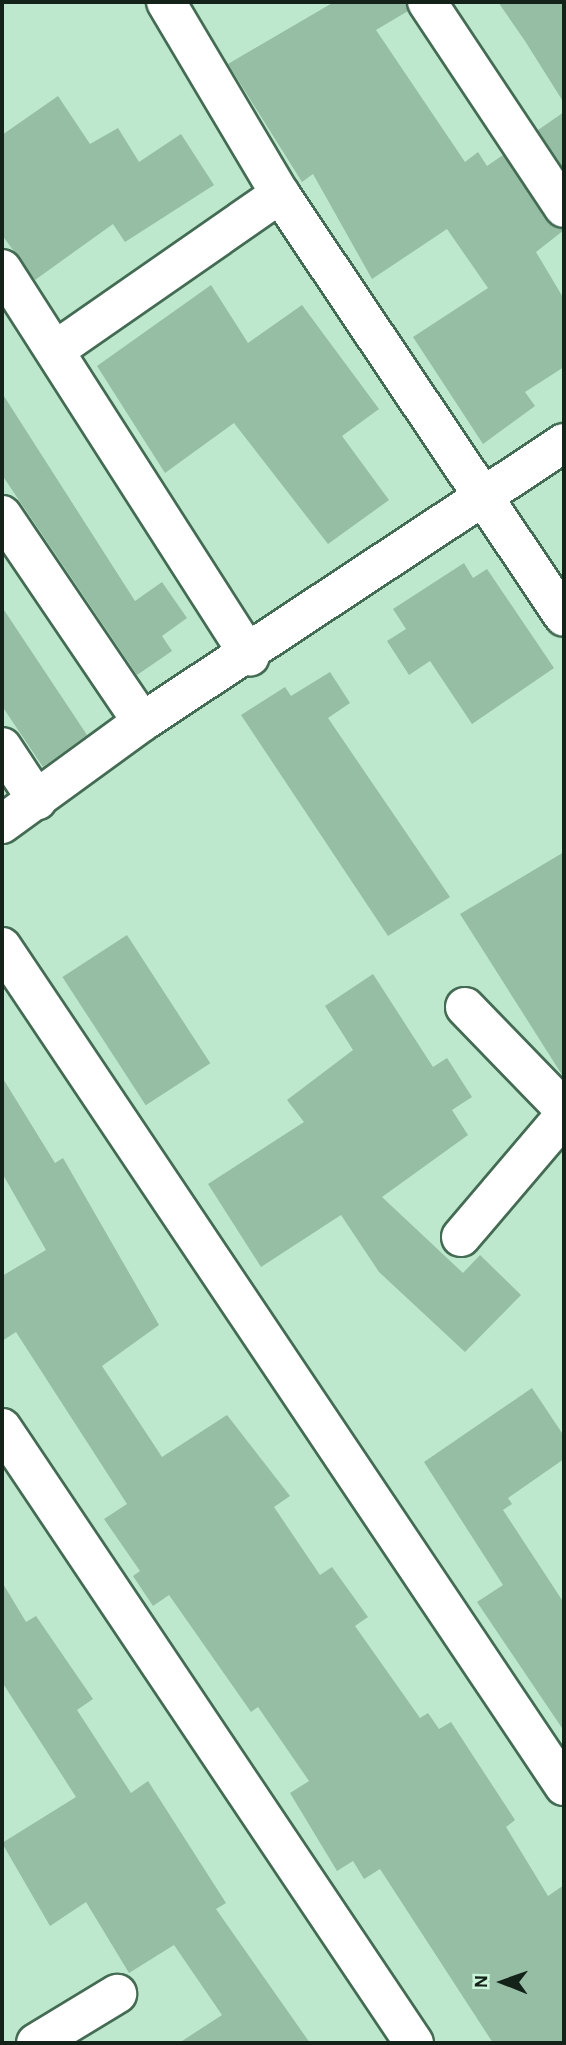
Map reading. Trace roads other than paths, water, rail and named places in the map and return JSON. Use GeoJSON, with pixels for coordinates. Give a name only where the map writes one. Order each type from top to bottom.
{"type":"FeatureCollection","features":[{"type":"Feature","properties":{"kind":"street"},"geometry":{"type":"LineString","coordinates":[[166,2],[280,194],[564,617]]}},
{"type":"Feature","properties":{"kind":"street"},"geometry":{"type":"LineString","coordinates":[[427,2],[564,208]]}},
{"type":"Feature","properties":{"kind":"street"},"geometry":{"type":"LineString","coordinates":[[57,349],[280,194]]}},
{"type":"Feature","properties":{"kind":"street"},"geometry":{"type":"LineString","coordinates":[[2,269],[57,349],[250,657]]}},
{"type":"Feature","properties":{"kind":"street"},"geometry":{"type":"LineString","coordinates":[[2,824],[142,722],[250,657],[482,495],[564,443]]}},
{"type":"Feature","properties":{"kind":"street"},"geometry":{"type":"LineString","coordinates":[[2,515],[142,722]]}},
{"type":"Feature","properties":{"kind":"street"},"geometry":{"type":"LineString","coordinates":[[2,747],[37,800]]}},
{"type":"Feature","properties":{"kind":"street"},"geometry":{"type":"LineString","coordinates":[[2,947],[564,1786]]}},
{"type":"Feature","properties":{"kind":"street"},"geometry":{"type":"LineString","coordinates":[[465,1007],[564,1109]]}},
{"type":"Feature","properties":{"kind":"street"},"geometry":{"type":"LineString","coordinates":[[461,1237],[564,1116]]}},
{"type":"Feature","properties":{"kind":"street"},"geometry":{"type":"LineString","coordinates":[[2,1428],[414,2043]]}},
{"type":"Feature","properties":{"kind":"street"},"geometry":{"type":"LineString","coordinates":[[36,2043],[117,1994]]}}]}
